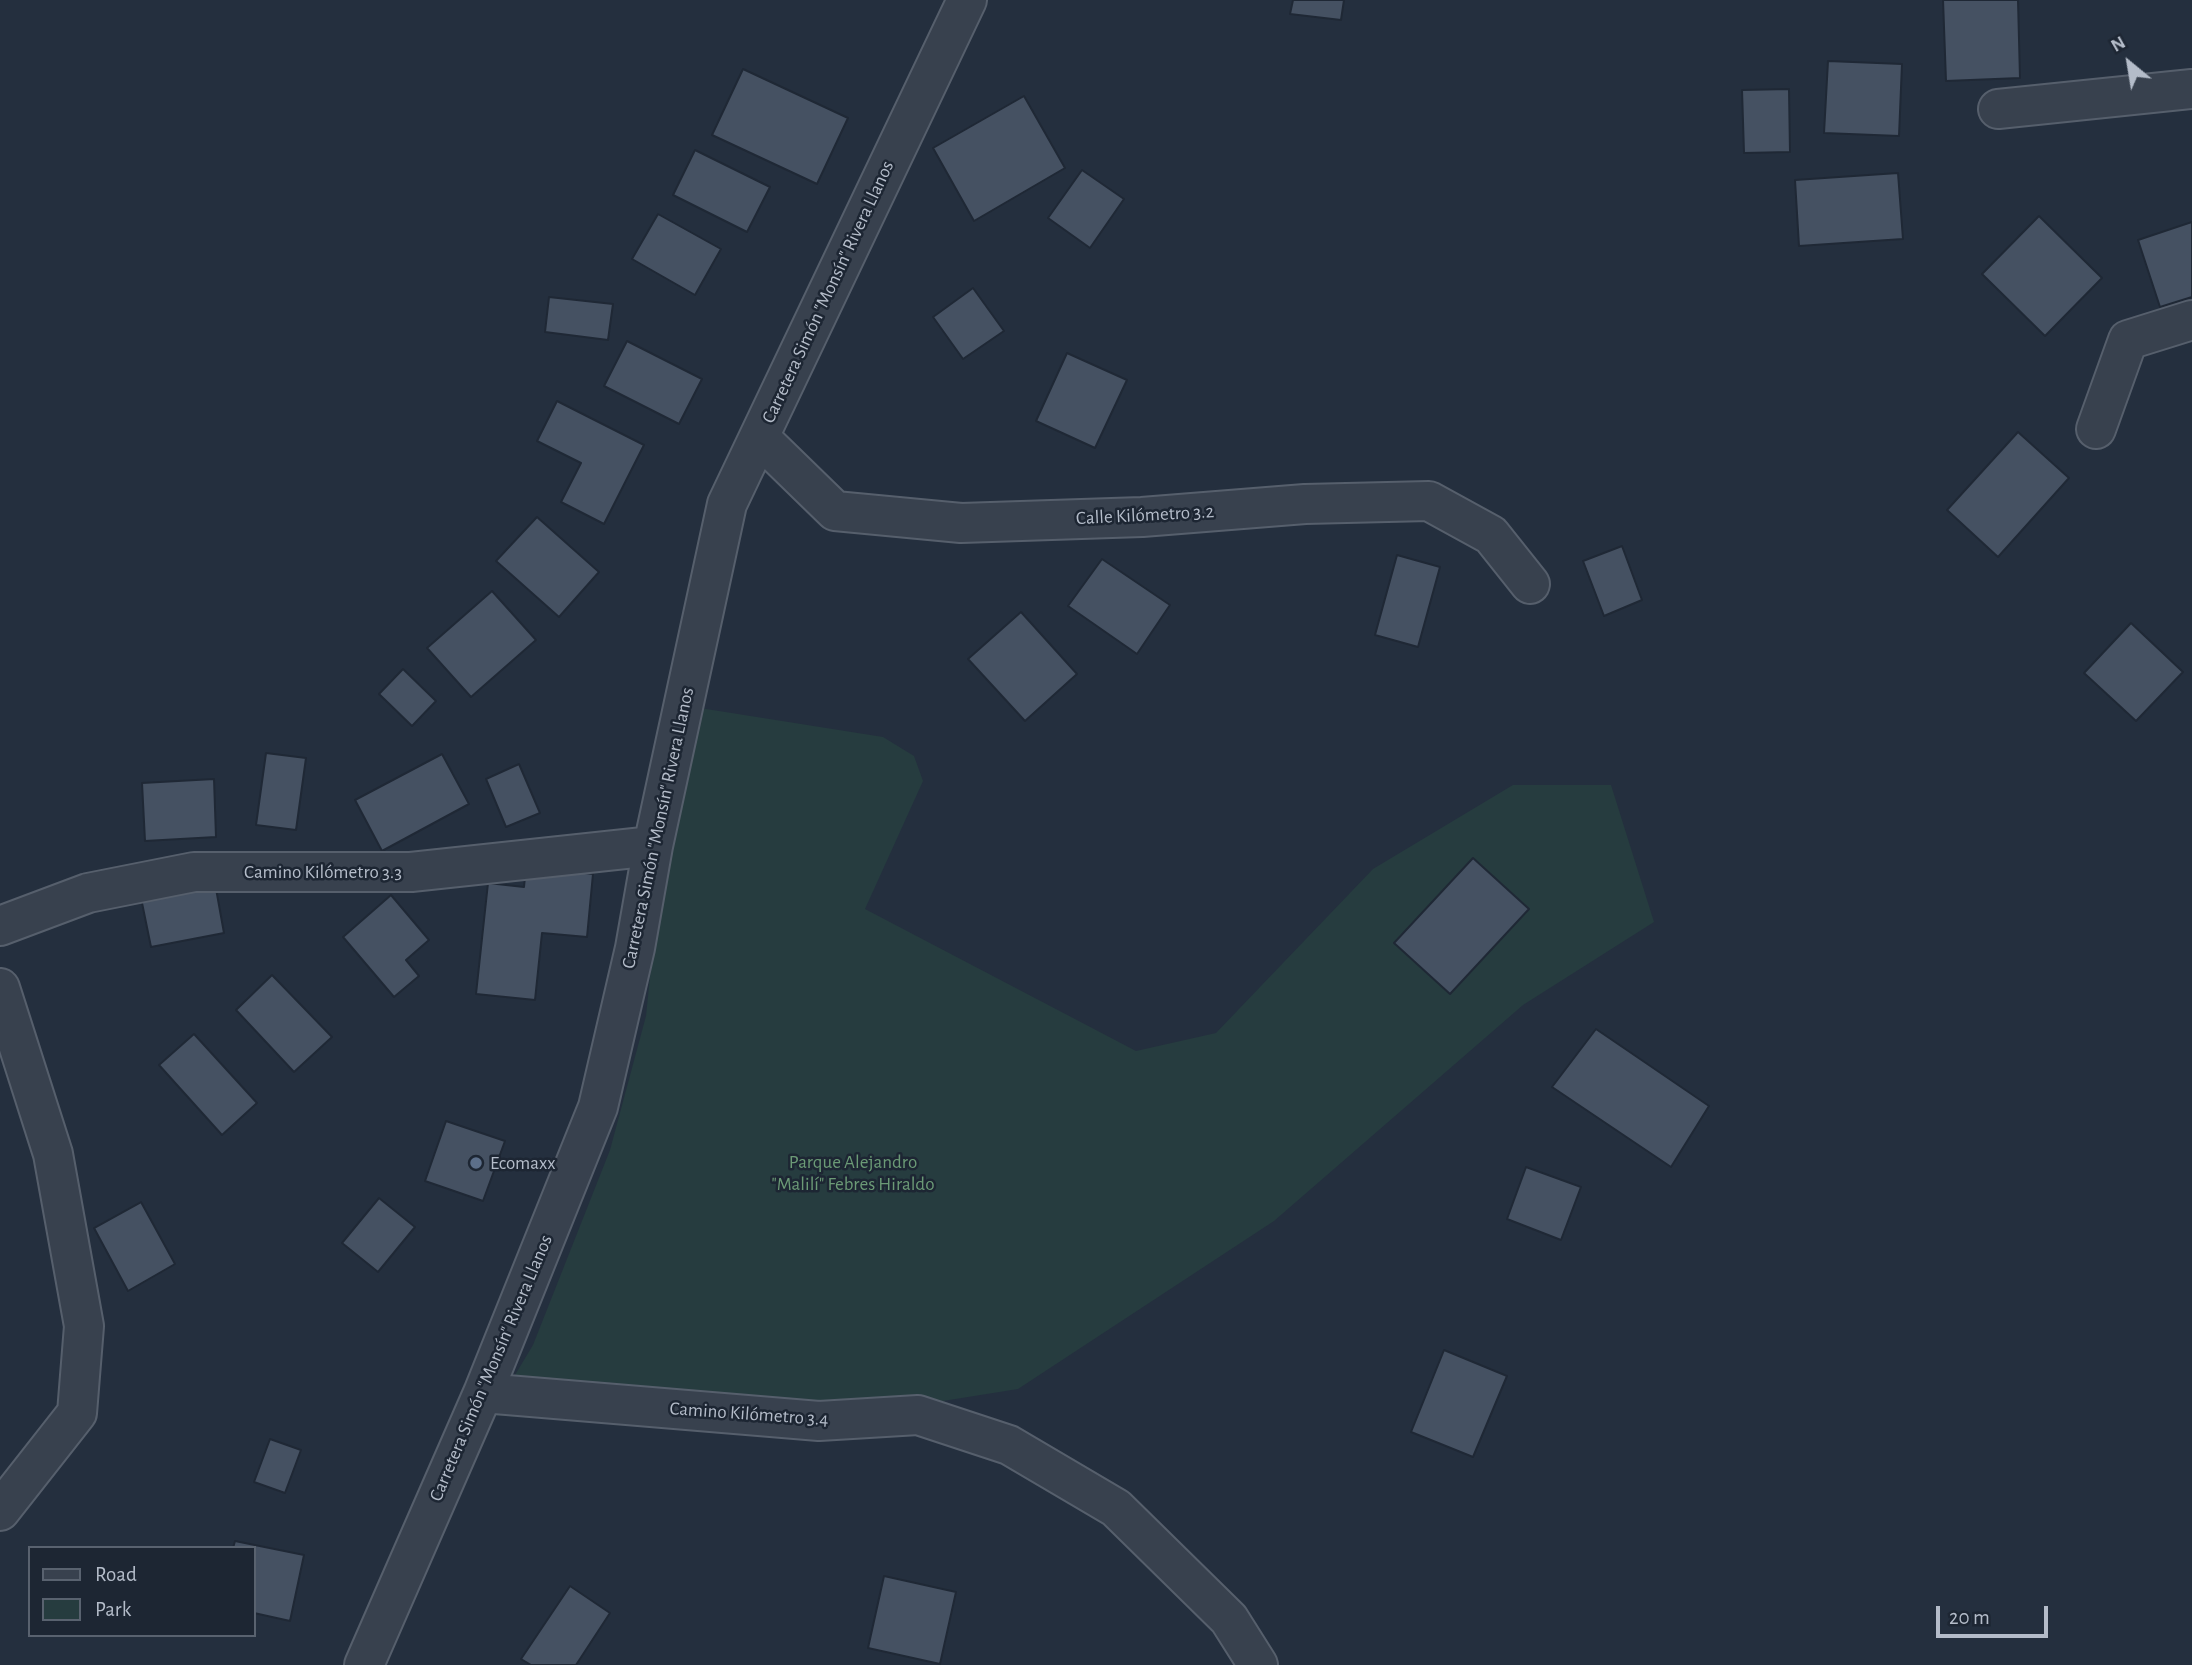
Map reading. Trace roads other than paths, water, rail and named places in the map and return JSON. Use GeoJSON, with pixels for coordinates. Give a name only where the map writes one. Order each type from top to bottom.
{"type":"FeatureCollection","features":[{"type":"Feature","properties":{"kind":"street","name":"Carretera Simón \"Monsín\" Rivera Llanos"},"geometry":{"type":"LineString","coordinates":[[364,1665],[483,1393],[598,1107],[635,948],[653,846],[727,504],[967,0]]}},
{"type":"Feature","properties":{"kind":"street"},"geometry":{"type":"LineString","coordinates":[[1998,109],[2192,89]]}},
{"type":"Feature","properties":{"kind":"street"},"geometry":{"type":"LineString","coordinates":[[2096,429],[2127,340],[2192,320]]}},
{"type":"Feature","properties":{"kind":"street","name":"Calle Kilómetro 3.2"},"geometry":{"type":"LineString","coordinates":[[759,437],[835,511],[961,523],[1142,517],[1305,503],[1429,501],[1491,535],[1530,584]]}},
{"type":"Feature","properties":{"kind":"street","name":"Camino Kilómetro 3.3"},"geometry":{"type":"LineString","coordinates":[[0,926],[88,893],[194,872],[411,872],[653,846]]}},
{"type":"Feature","properties":{"kind":"street"},"geometry":{"type":"LineString","coordinates":[[0,988],[53,1154],[84,1326],[77,1413],[0,1511]]}},
{"type":"Feature","properties":{"kind":"street","name":"Camino Kilómetro 3.4"},"geometry":{"type":"LineString","coordinates":[[483,1393],[819,1421],[918,1415],[1009,1445],[1116,1508],[1229,1619],[1258,1665]]}},
{"type":"Feature","properties":{"kind":"place","name":"Ecomaxx"},"geometry":{"type":"Point","coordinates":[476,1163]}},
{"type":"Feature","properties":{"kind":"park label","name":"Parque Alejandro \"Malilí\" Febres Hiraldo"},"geometry":{"type":"Point","coordinates":[853,1173]}}]}
